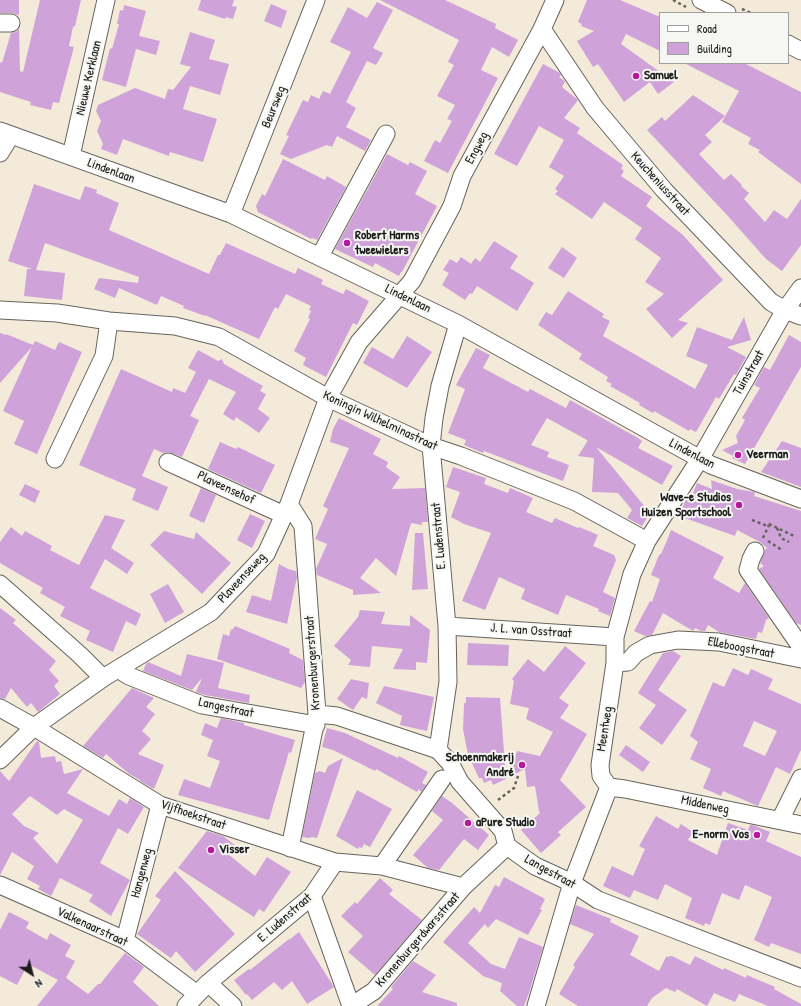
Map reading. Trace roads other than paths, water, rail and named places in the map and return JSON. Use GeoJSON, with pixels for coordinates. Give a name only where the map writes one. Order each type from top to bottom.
{"type":"FeatureCollection","features":[{"type":"Feature","properties":{"kind":"street","name":"Nieuwe Kerklaan"},"geometry":{"type":"LineString","coordinates":[[71,156],[106,0]]}},
{"type":"Feature","properties":{"kind":"street","name":"Beursweg"},"geometry":{"type":"LineString","coordinates":[[232,214],[316,0]]}},
{"type":"Feature","properties":{"kind":"street","name":"Engweg"},"geometry":{"type":"LineString","coordinates":[[399,295],[412,281],[452,206],[462,176],[542,28],[555,0]]}},
{"type":"Feature","properties":{"kind":"street"},"geometry":{"type":"LineString","coordinates":[[701,0],[725,12]]}},
{"type":"Feature","properties":{"kind":"street","name":"Keucheniusstraat"},"geometry":{"type":"LineString","coordinates":[[542,28],[595,108],[664,190],[770,302],[793,313]]}},
{"type":"Feature","properties":{"kind":"street"},"geometry":{"type":"LineString","coordinates":[[789,45],[801,51]]}},
{"type":"Feature","properties":{"kind":"street","name":"Lindenlaan"},"geometry":{"type":"LineString","coordinates":[[5,133],[232,214],[458,324],[711,465],[801,499]]}},
{"type":"Feature","properties":{"kind":"street"},"geometry":{"type":"LineString","coordinates":[[0,153],[5,133]]}},
{"type":"Feature","properties":{"kind":"street"},"geometry":{"type":"LineString","coordinates":[[320,256],[386,134]]}},
{"type":"Feature","properties":{"kind":"street","name":"Tuinstraat"},"geometry":{"type":"LineString","coordinates":[[700,459],[793,313],[801,288]]}},
{"type":"Feature","properties":{"kind":"street","name":"Plaveenseweg"},"geometry":{"type":"LineString","coordinates":[[0,760],[34,727],[103,678],[211,612],[266,554],[286,509],[328,398],[359,342],[399,295]]}},
{"type":"Feature","properties":{"kind":"street","name":"Koningin Wilhelminastraat"},"geometry":{"type":"LineString","coordinates":[[0,310],[175,326],[219,337],[328,398],[431,446],[461,456],[574,501],[647,541]]}},
{"type":"Feature","properties":{"kind":"street"},"geometry":{"type":"LineString","coordinates":[[55,458],[104,356],[109,321]]}},
{"type":"Feature","properties":{"kind":"street","name":"E. Ludenstraat"},"geometry":{"type":"LineString","coordinates":[[438,750],[448,682],[447,626],[431,446],[440,386],[458,324]]}},
{"type":"Feature","properties":{"kind":"street","name":"Meentweg"},"geometry":{"type":"LineString","coordinates":[[609,787],[601,776],[600,765],[615,663],[615,637],[632,574],[647,541],[700,459]]}},
{"type":"Feature","properties":{"kind":"street","name":"Plaveensehof"},"geometry":{"type":"LineString","coordinates":[[168,462],[286,509]]}},
{"type":"Feature","properties":{"kind":"street","name":"Kronenburgerstraat"},"geometry":{"type":"LineString","coordinates":[[286,509],[303,526],[316,719],[290,848]]}},
{"type":"Feature","properties":{"kind":"street"},"geometry":{"type":"LineString","coordinates":[[755,551],[748,570],[801,647]]}},
{"type":"Feature","properties":{"kind":"street"},"geometry":{"type":"LineString","coordinates":[[0,584],[80,655],[103,678]]}},
{"type":"Feature","properties":{"kind":"street","name":"J. L. van Osstraat"},"geometry":{"type":"LineString","coordinates":[[447,626],[615,637]]}},
{"type":"Feature","properties":{"kind":"street","name":"Elleboogstraat"},"geometry":{"type":"LineString","coordinates":[[615,663],[628,662],[636,653],[650,645],[667,641],[683,640],[718,642],[801,659]]}},
{"type":"Feature","properties":{"kind":"street","name":"Langestraat"},"geometry":{"type":"LineString","coordinates":[[118,669],[129,676],[202,705],[316,719],[337,716],[438,750]]}},
{"type":"Feature","properties":{"kind":"street","name":"Vijfhoekstraat"},"geometry":{"type":"LineString","coordinates":[[0,708],[34,727],[160,805],[335,862]]}},
{"type":"Feature","properties":{"kind":"street"},"geometry":{"type":"LineString","coordinates":[[335,862],[382,866],[463,887],[507,846],[503,831],[460,782],[450,763],[438,750]]}},
{"type":"Feature","properties":{"kind":"street"},"geometry":{"type":"LineString","coordinates":[[780,820],[801,778]]}},
{"type":"Feature","properties":{"kind":"street"},"geometry":{"type":"LineString","coordinates":[[382,866],[442,779]]}},
{"type":"Feature","properties":{"kind":"street"},"geometry":{"type":"LineString","coordinates":[[536,1006],[572,883],[609,787]]}},
{"type":"Feature","properties":{"kind":"street","name":"Middenweg"},"geometry":{"type":"LineString","coordinates":[[609,787],[801,825]]}},
{"type":"Feature","properties":{"kind":"street","name":"Hangenweg"},"geometry":{"type":"LineString","coordinates":[[125,940],[160,805]]}},
{"type":"Feature","properties":{"kind":"street","name":"Langestraat"},"geometry":{"type":"LineString","coordinates":[[507,846],[534,866],[572,883],[598,900],[801,978]]}},
{"type":"Feature","properties":{"kind":"street","name":"E. Ludenstraat"},"geometry":{"type":"LineString","coordinates":[[197,994],[312,896],[335,862]]}},
{"type":"Feature","properties":{"kind":"street","name":"Valkenaarstraat"},"geometry":{"type":"LineString","coordinates":[[0,885],[125,940],[197,994],[233,1006]]}},
{"type":"Feature","properties":{"kind":"street","name":"Kronenburgerdwarsstraat"},"geometry":{"type":"LineString","coordinates":[[351,1006],[374,991],[463,887]]}},
{"type":"Feature","properties":{"kind":"street"},"geometry":{"type":"LineString","coordinates":[[312,896],[351,1006]]}},
{"type":"Feature","properties":{"kind":"place","name":"Samuel"},"geometry":{"type":"Point","coordinates":[636,76]}},
{"type":"Feature","properties":{"kind":"place","name":"Robert Harms tweewielers"},"geometry":{"type":"Point","coordinates":[347,243]}},
{"type":"Feature","properties":{"kind":"place","name":"Veerman"},"geometry":{"type":"Point","coordinates":[738,455]}},
{"type":"Feature","properties":{"kind":"place","name":"Wave-e Studios Huizen Sportschool"},"geometry":{"type":"Point","coordinates":[739,505]}},
{"type":"Feature","properties":{"kind":"place","name":"Schoenmakerij André"},"geometry":{"type":"Point","coordinates":[522,765]}},
{"type":"Feature","properties":{"kind":"place","name":"aPure Studio"},"geometry":{"type":"Point","coordinates":[468,823]}},
{"type":"Feature","properties":{"kind":"place","name":"E-norm Vos"},"geometry":{"type":"Point","coordinates":[757,835]}},
{"type":"Feature","properties":{"kind":"place","name":"Visser"},"geometry":{"type":"Point","coordinates":[211,850]}}]}
